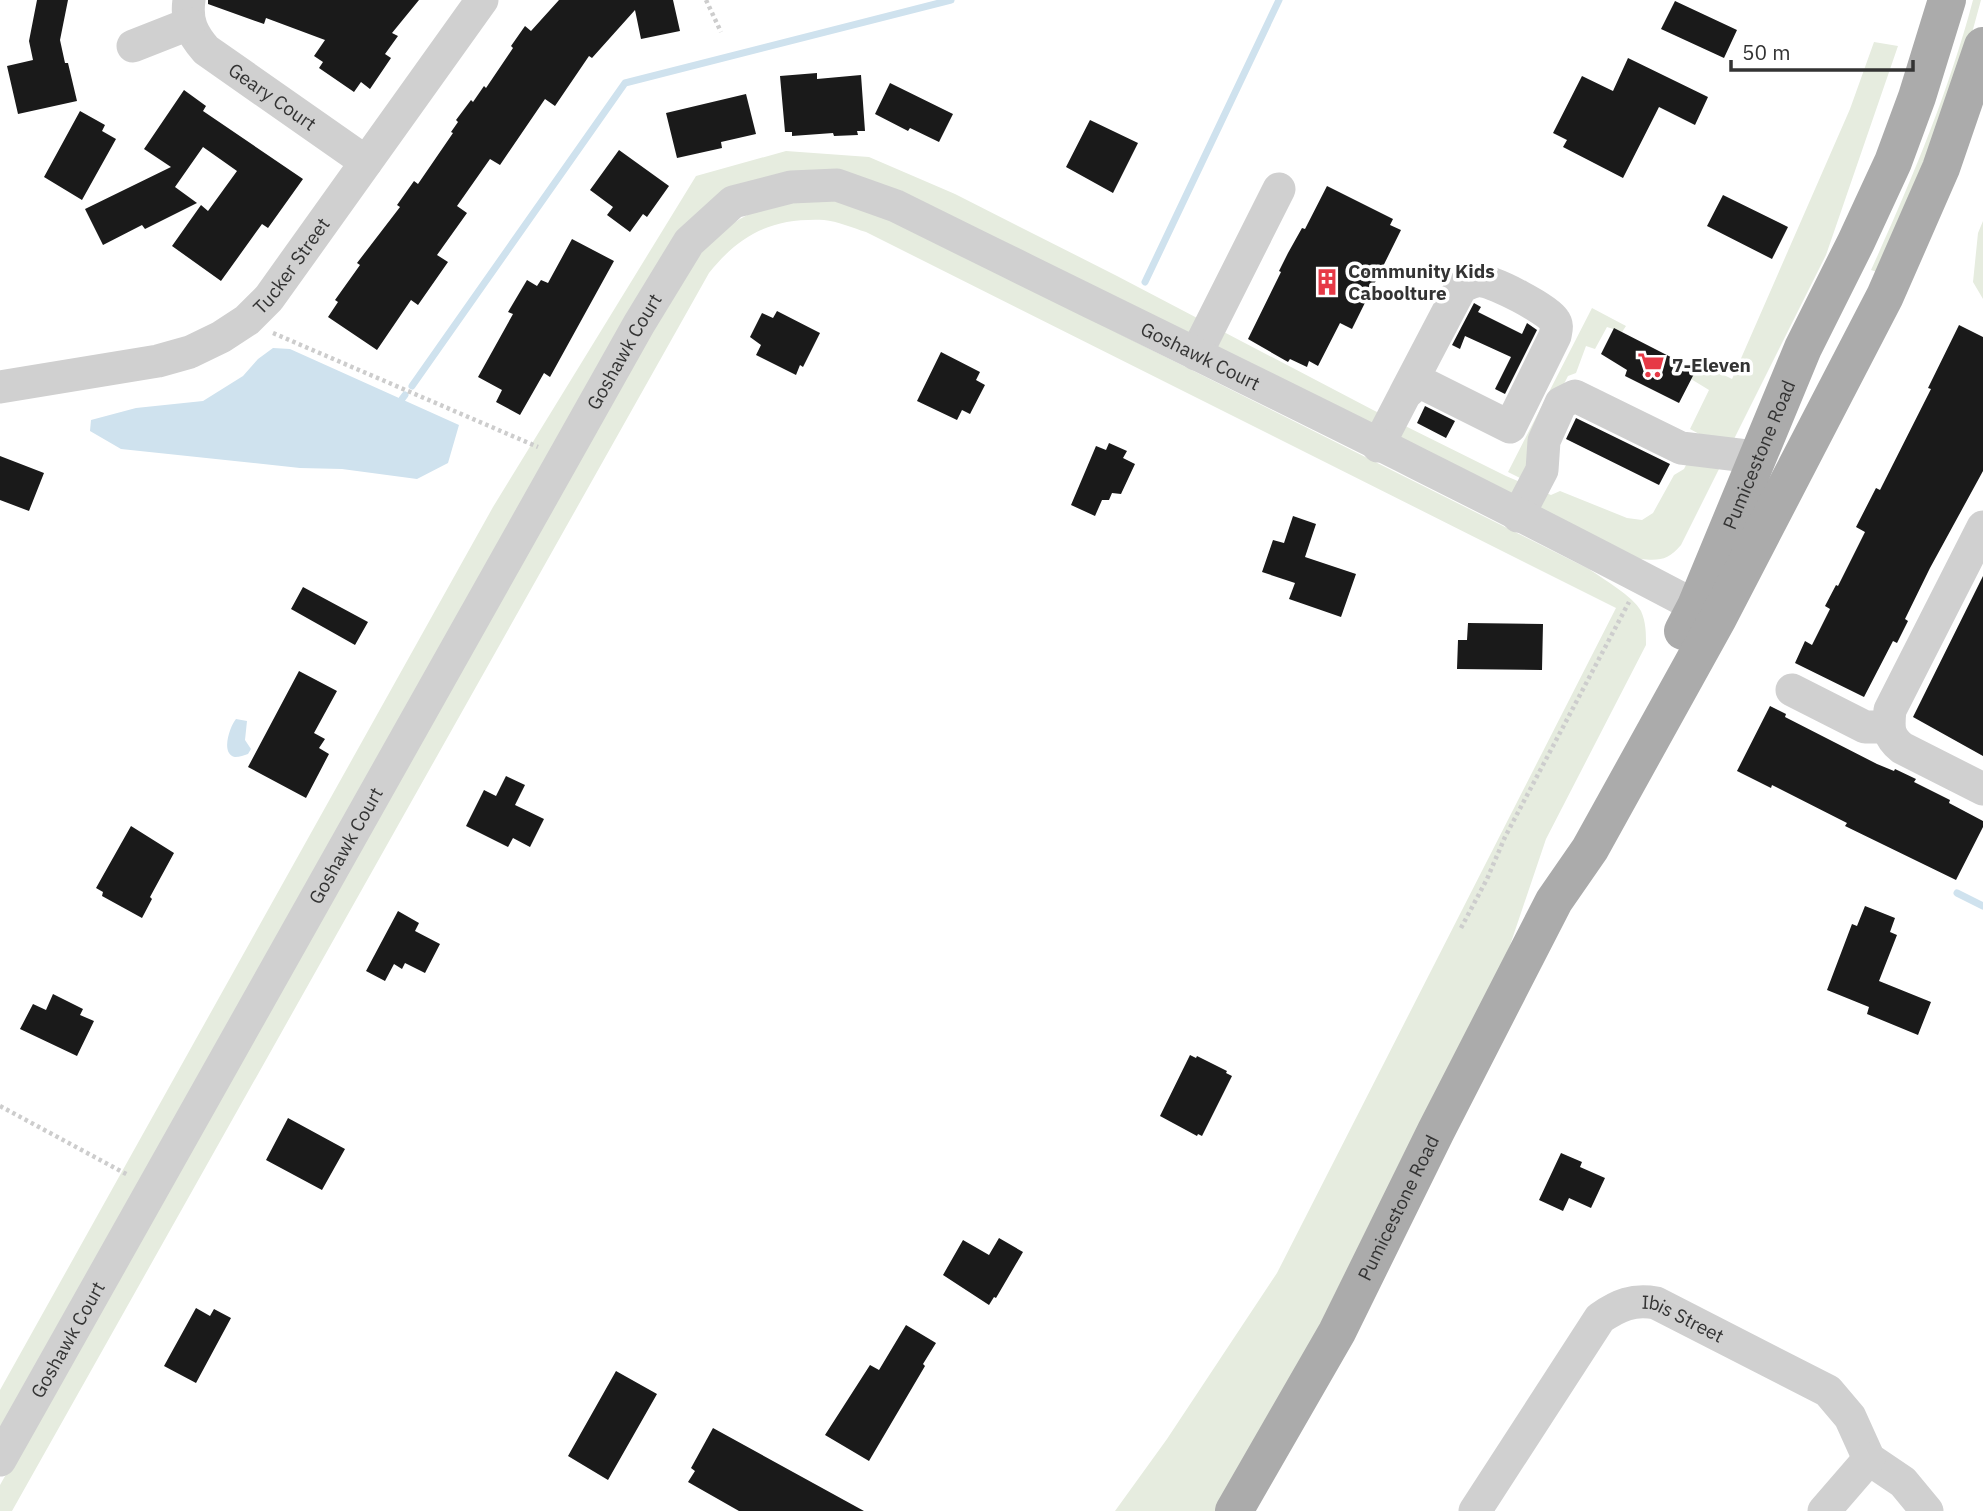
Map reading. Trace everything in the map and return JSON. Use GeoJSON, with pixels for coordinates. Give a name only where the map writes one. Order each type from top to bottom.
{"type":"FeatureCollection","features":[{"type":"Feature","properties":{"kind":"main road","name":"Pumicestone Road"},"geometry":{"type":"LineString","coordinates":[[1707,612],[1755,457],[1803,348],[1893,162],[1917,97],[1944,3]]}},
{"type":"Feature","properties":{"kind":"main road","name":"Pumicestone Road"},"geometry":{"type":"LineString","coordinates":[[1234,1511],[1337,1332],[1554,901],[1571,848],[1885,296],[1941,168],[1983,46]]}},
{"type":"Feature","properties":{"kind":"street","name":"Tucker Street"},"geometry":{"type":"LineString","coordinates":[[0,387],[191,352],[247,320],[269,298],[482,0]]}},
{"type":"Feature","properties":{"kind":"street","name":"Geary Court"},"geometry":{"type":"LineString","coordinates":[[133,46],[189,12],[195,37],[206,50],[366,162]]}},
{"type":"Feature","properties":{"kind":"street","name":"Goshawk Court"},"geometry":{"type":"LineString","coordinates":[[0,1460],[639,324],[689,242],[733,202],[791,187],[837,185],[896,206],[1707,612]]}},
{"type":"Feature","properties":{"kind":"street"},"geometry":{"type":"LineString","coordinates":[[1196,354],[1279,189]]}},
{"type":"Feature","properties":{"kind":"street"},"geometry":{"type":"LineString","coordinates":[[1378,446],[1405,394],[1461,287],[1470,282],[1483,281],[1538,305],[1554,319],[1557,326],[1555,336],[1510,427],[1424,384],[1417,383],[1405,394]]}},
{"type":"Feature","properties":{"kind":"street"},"geometry":{"type":"LineString","coordinates":[[1518,516],[1542,470],[1544,441],[1561,403],[1575,396],[1681,448],[1755,457]]}},
{"type":"Feature","properties":{"kind":"street"},"geometry":{"type":"LineString","coordinates":[[1982,531],[1890,710],[1888,727],[1891,739],[1902,748],[1983,789]]}},
{"type":"Feature","properties":{"kind":"street"},"geometry":{"type":"LineString","coordinates":[[1792,690],[1865,727],[1888,727]]}},
{"type":"Feature","properties":{"kind":"street","name":"Ibis Street"},"geometry":{"type":"LineString","coordinates":[[1475,1511],[1600,1318],[1630,1302],[1656,1303],[1828,1391],[1850,1417],[1869,1459]]}},
{"type":"Feature","properties":{"kind":"street"},"geometry":{"type":"LineString","coordinates":[[1824,1511],[1869,1459],[1903,1482],[1927,1511]]}},
{"type":"Feature","properties":{"kind":"path"},"geometry":{"type":"LineString","coordinates":[[706,0],[721,32]]}},
{"type":"Feature","properties":{"kind":"path"},"geometry":{"type":"LineString","coordinates":[[247,320],[277,336],[565,458]]}},
{"type":"Feature","properties":{"kind":"path"},"geometry":{"type":"LineString","coordinates":[[1461,928],[1505,837],[1632,597]]}},
{"type":"Feature","properties":{"kind":"path"},"geometry":{"type":"LineString","coordinates":[[0,1106],[153,1189]]}},
{"type":"Feature","properties":{"kind":"shaded area"},"geometry":{"type":"Polygon","coordinates":[[[1973,0],[1981,0],[1963,66],[1880,273],[1871,270],[1928,137],[1973,0]]]}},
{"type":"Feature","properties":{"kind":"shaded area"},"geometry":{"type":"Polygon","coordinates":[[[1874,42],[1898,46],[1826,255],[1681,545],[1668,557],[1658,559],[1640,559],[872,184],[727,195],[0,1440],[0,1390],[493,507],[696,176],[786,151],[869,157],[955,194],[1506,476],[1551,495],[1560,491],[1627,518],[1642,520],[1653,513],[1674,475],[1684,469],[1701,435],[1690,429],[1709,390],[1691,379],[1696,370],[1688,366],[1692,359],[1732,379],[1850,109],[1874,42]]]}},
{"type":"Feature","properties":{"kind":"shaded area"},"geometry":{"type":"Polygon","coordinates":[[[811,199],[843,202],[876,212],[1589,569],[1637,605],[1643,615],[1646,645],[1546,839],[1501,972],[1347,1277],[1217,1511],[1115,1511],[1167,1439],[1277,1273],[1616,608],[866,232],[840,223],[806,220],[774,225],[746,238],[709,273],[12,1511],[0,1511],[0,1485],[679,280],[704,249],[733,223],[764,209],[811,199]]]}},
{"type":"Feature","properties":{"kind":"shaded area"},"geometry":{"type":"Polygon","coordinates":[[[1983,221],[1983,299],[1973,282],[1978,233],[1983,221]]]}},
{"type":"Feature","properties":{"kind":"shaded area"},"geometry":{"type":"Polygon","coordinates":[[[1592,308],[1626,326],[1622,332],[1607,327],[1595,349],[1586,346],[1576,373],[1568,376],[1531,449],[1522,479],[1508,472],[1592,308]]]}},
{"type":"Feature","properties":{"kind":"water"},"geometry":{"type":"Polygon","coordinates":[[[273,348],[290,349],[459,425],[448,463],[417,479],[342,469],[300,468],[121,449],[90,431],[91,420],[136,408],[203,401],[243,376],[258,359],[273,348]]]}},
{"type":"Feature","properties":{"kind":"water"},"geometry":{"type":"Polygon","coordinates":[[[236,719],[247,721],[245,740],[251,749],[248,754],[235,757],[230,755],[227,746],[231,727],[236,719]]]}},
{"type":"Feature","properties":{"kind":"building"},"geometry":{"type":"Polygon","coordinates":[[[37,0],[68,0],[60,40],[77,101],[18,114],[7,66],[33,60],[29,41],[37,0]]]}},
{"type":"Feature","properties":{"kind":"building"},"geometry":{"type":"Polygon","coordinates":[[[208,0],[419,0],[392,33],[398,36],[385,54],[391,58],[370,89],[361,82],[354,92],[319,68],[323,62],[314,56],[325,40],[266,18],[264,24],[208,4],[208,0]]]}},
{"type":"Feature","properties":{"kind":"building"},"geometry":{"type":"Polygon","coordinates":[[[559,0],[673,0],[680,31],[641,39],[635,10],[592,58],[589,56],[555,106],[545,99],[500,165],[490,159],[457,206],[467,213],[437,255],[448,262],[418,305],[411,300],[377,350],[328,317],[338,302],[335,300],[360,265],[357,263],[400,207],[397,205],[414,181],[418,184],[453,133],[451,132],[458,122],[456,120],[484,86],[486,88],[525,26],[531,31],[559,0]]]}},
{"type":"Feature","properties":{"kind":"building"},"geometry":{"type":"Polygon","coordinates":[[[1675,1],[1737,30],[1724,58],[1661,29],[1675,1]]]}},
{"type":"Feature","properties":{"kind":"building"},"geometry":{"type":"Polygon","coordinates":[[[1628,58],[1708,97],[1695,125],[1659,107],[1623,178],[1563,147],[1567,140],[1553,133],[1582,76],[1613,91],[1628,58]]]}},
{"type":"Feature","properties":{"kind":"building"},"geometry":{"type":"Polygon","coordinates":[[[817,73],[817,79],[861,75],[865,131],[857,131],[858,135],[834,136],[833,133],[792,136],[792,132],[785,132],[780,76],[817,73]]]}},
{"type":"Feature","properties":{"kind":"building"},"geometry":{"type":"Polygon","coordinates":[[[890,83],[953,114],[939,142],[910,128],[908,131],[875,114],[890,83]]]}},
{"type":"Feature","properties":{"kind":"building"},"geometry":{"type":"Polygon","coordinates":[[[184,90],[206,106],[203,111],[303,179],[268,228],[262,224],[221,281],[172,246],[201,205],[208,211],[237,171],[203,147],[175,187],[197,203],[145,229],[142,225],[103,245],[85,209],[171,167],[144,149],[184,90]]]}},
{"type":"Feature","properties":{"kind":"building"},"geometry":{"type":"Polygon","coordinates":[[[746,94],[756,134],[721,142],[722,148],[677,158],[666,113],[746,94]]]}},
{"type":"Feature","properties":{"kind":"building"},"geometry":{"type":"Polygon","coordinates":[[[80,111],[105,125],[102,131],[116,139],[82,200],[44,177],[80,111]]]}},
{"type":"Feature","properties":{"kind":"building"},"geometry":{"type":"Polygon","coordinates":[[[1090,120],[1138,143],[1113,193],[1066,167],[1090,120]]]}},
{"type":"Feature","properties":{"kind":"building"},"geometry":{"type":"Polygon","coordinates":[[[619,150],[669,186],[647,217],[643,214],[630,232],[607,215],[613,207],[590,190],[619,150]]]}},
{"type":"Feature","properties":{"kind":"building","name":"Community Kids Caboolture"},"geometry":{"type":"Polygon","coordinates":[[[1327,186],[1393,219],[1390,225],[1401,230],[1352,329],[1340,323],[1318,366],[1309,361],[1307,367],[1290,359],[1288,362],[1248,339],[1288,253],[1302,228],[1305,229],[1327,186]]]}},
{"type":"Feature","properties":{"kind":"building"},"geometry":{"type":"Polygon","coordinates":[[[1723,195],[1788,227],[1772,259],[1707,226],[1723,195]]]}},
{"type":"Feature","properties":{"kind":"building"},"geometry":{"type":"Polygon","coordinates":[[[572,239],[614,261],[550,377],[544,373],[520,415],[496,402],[502,390],[478,377],[513,314],[508,312],[527,280],[537,286],[541,280],[548,283],[572,239]]]}},
{"type":"Feature","properties":{"kind":"building"},"geometry":{"type":"Polygon","coordinates":[[[1474,303],[1481,307],[1478,312],[1522,334],[1527,323],[1537,330],[1505,394],[1495,389],[1511,357],[1465,336],[1460,349],[1452,345],[1474,303]]]}},
{"type":"Feature","properties":{"kind":"building"},"geometry":{"type":"Polygon","coordinates":[[[777,311],[820,333],[803,367],[800,365],[796,375],[756,355],[761,345],[750,337],[762,313],[773,318],[777,311]]]}},
{"type":"Feature","properties":{"kind":"building"},"geometry":{"type":"Polygon","coordinates":[[[1959,325],[1983,337],[1983,471],[1930,568],[1905,619],[1908,621],[1897,643],[1893,641],[1864,697],[1795,663],[1805,641],[1812,645],[1830,609],[1825,606],[1865,532],[1856,527],[1876,488],[1880,490],[1931,389],[1928,388],[1959,325]]]}},
{"type":"Feature","properties":{"kind":"building","name":"7-Eleven"},"geometry":{"type":"Polygon","coordinates":[[[1614,328],[1696,370],[1679,403],[1625,376],[1627,370],[1601,354],[1614,328]]]}},
{"type":"Feature","properties":{"kind":"building"},"geometry":{"type":"Polygon","coordinates":[[[941,352],[980,372],[976,380],[985,385],[970,414],[962,410],[957,420],[917,401],[941,352]]]}},
{"type":"Feature","properties":{"kind":"building"},"geometry":{"type":"Polygon","coordinates":[[[1425,406],[1455,421],[1446,438],[1417,423],[1425,406]]]}},
{"type":"Feature","properties":{"kind":"building"},"geometry":{"type":"Polygon","coordinates":[[[1576,418],[1670,464],[1659,485],[1566,439],[1576,418]]]}},
{"type":"Feature","properties":{"kind":"building"},"geometry":{"type":"Polygon","coordinates":[[[1109,443],[1127,451],[1123,458],[1135,464],[1121,494],[1112,493],[1109,500],[1102,500],[1095,516],[1071,505],[1096,446],[1106,450],[1109,443]]]}},
{"type":"Feature","properties":{"kind":"building"},"geometry":{"type":"Polygon","coordinates":[[[0,456],[44,473],[29,511],[0,500],[0,456]]]}},
{"type":"Feature","properties":{"kind":"building"},"geometry":{"type":"Polygon","coordinates":[[[1293,516],[1316,524],[1305,557],[1356,574],[1341,617],[1289,599],[1295,583],[1262,572],[1273,540],[1284,543],[1293,516]]]}},
{"type":"Feature","properties":{"kind":"building"},"geometry":{"type":"Polygon","coordinates":[[[1983,576],[1983,756],[1913,717],[1983,576]]]}},
{"type":"Feature","properties":{"kind":"building"},"geometry":{"type":"Polygon","coordinates":[[[303,587],[368,622],[355,645],[291,609],[303,587]]]}},
{"type":"Feature","properties":{"kind":"building"},"geometry":{"type":"Polygon","coordinates":[[[1468,623],[1543,624],[1542,670],[1457,669],[1458,640],[1467,640],[1468,623]]]}},
{"type":"Feature","properties":{"kind":"building"},"geometry":{"type":"Polygon","coordinates":[[[299,671],[337,691],[314,733],[325,739],[319,748],[329,754],[306,798],[248,767],[299,671]]]}},
{"type":"Feature","properties":{"kind":"building"},"geometry":{"type":"Polygon","coordinates":[[[1770,706],[1786,714],[1785,717],[1877,764],[1916,779],[1914,782],[1983,821],[1983,827],[1956,880],[1845,826],[1847,823],[1772,785],[1771,788],[1737,771],[1770,706]]]}},
{"type":"Feature","properties":{"kind":"building"},"geometry":{"type":"Polygon","coordinates":[[[506,776],[525,785],[515,805],[544,819],[530,847],[513,838],[508,847],[466,826],[484,790],[496,796],[506,776]]]}},
{"type":"Feature","properties":{"kind":"building"},"geometry":{"type":"Polygon","coordinates":[[[131,826],[174,853],[142,918],[102,896],[103,892],[96,888],[131,826]]]}},
{"type":"Feature","properties":{"kind":"building"},"geometry":{"type":"Polygon","coordinates":[[[1865,906],[1895,918],[1890,932],[1897,935],[1879,981],[1931,1002],[1918,1035],[1867,1014],[1869,1007],[1827,990],[1852,924],[1857,926],[1865,906]]]}},
{"type":"Feature","properties":{"kind":"building"},"geometry":{"type":"Polygon","coordinates":[[[398,911],[419,923],[415,931],[440,944],[425,973],[405,963],[402,969],[394,964],[385,981],[366,971],[398,911]]]}},
{"type":"Feature","properties":{"kind":"building"},"geometry":{"type":"Polygon","coordinates":[[[53,994],[83,1009],[80,1015],[94,1021],[77,1056],[20,1029],[33,1004],[46,1010],[53,994]]]}},
{"type":"Feature","properties":{"kind":"building"},"geometry":{"type":"Polygon","coordinates":[[[1190,1055],[1227,1071],[1226,1073],[1232,1076],[1202,1136],[1197,1136],[1160,1116],[1190,1055]]]}},
{"type":"Feature","properties":{"kind":"building"},"geometry":{"type":"Polygon","coordinates":[[[288,1118],[345,1149],[322,1190],[266,1160],[288,1118]]]}},
{"type":"Feature","properties":{"kind":"building"},"geometry":{"type":"Polygon","coordinates":[[[1561,1153],[1582,1162],[1580,1167],[1605,1178],[1591,1208],[1569,1198],[1563,1211],[1539,1200],[1561,1153]]]}},
{"type":"Feature","properties":{"kind":"building"},"geometry":{"type":"Polygon","coordinates":[[[999,1238],[1023,1252],[996,1298],[994,1297],[989,1305],[943,1275],[963,1240],[989,1255],[999,1238]]]}},
{"type":"Feature","properties":{"kind":"building"},"geometry":{"type":"Polygon","coordinates":[[[196,1308],[210,1316],[214,1309],[231,1318],[196,1383],[164,1366],[196,1308]]]}},
{"type":"Feature","properties":{"kind":"building"},"geometry":{"type":"Polygon","coordinates":[[[906,1325],[936,1343],[869,1461],[825,1435],[870,1365],[879,1370],[906,1325]]]}},
{"type":"Feature","properties":{"kind":"building"},"geometry":{"type":"Polygon","coordinates":[[[616,1371],[657,1394],[608,1480],[568,1456],[616,1371]]]}},
{"type":"Feature","properties":{"kind":"building"},"geometry":{"type":"Polygon","coordinates":[[[713,1428],[864,1511],[739,1511],[688,1482],[695,1471],[691,1468],[713,1428]]]}},
{"type":"Feature","properties":{"kind":"waterway"},"geometry":{"type":"LineString","coordinates":[[412,386],[625,83],[951,0]]}},
{"type":"Feature","properties":{"kind":"waterway"},"geometry":{"type":"LineString","coordinates":[[1145,282],[1279,0]]}},
{"type":"Feature","properties":{"kind":"waterway"},"geometry":{"type":"LineString","coordinates":[[402,399],[405,395]]}},
{"type":"Feature","properties":{"kind":"waterway"},"geometry":{"type":"LineString","coordinates":[[1957,893],[1983,906]]}},
{"type":"Feature","properties":{"kind":"place","name":"Community Kids Caboolture"},"geometry":{"type":"Point","coordinates":[1327,282]}},
{"type":"Feature","properties":{"kind":"place","name":"7-Eleven"},"geometry":{"type":"Point","coordinates":[1651,365]}}]}
